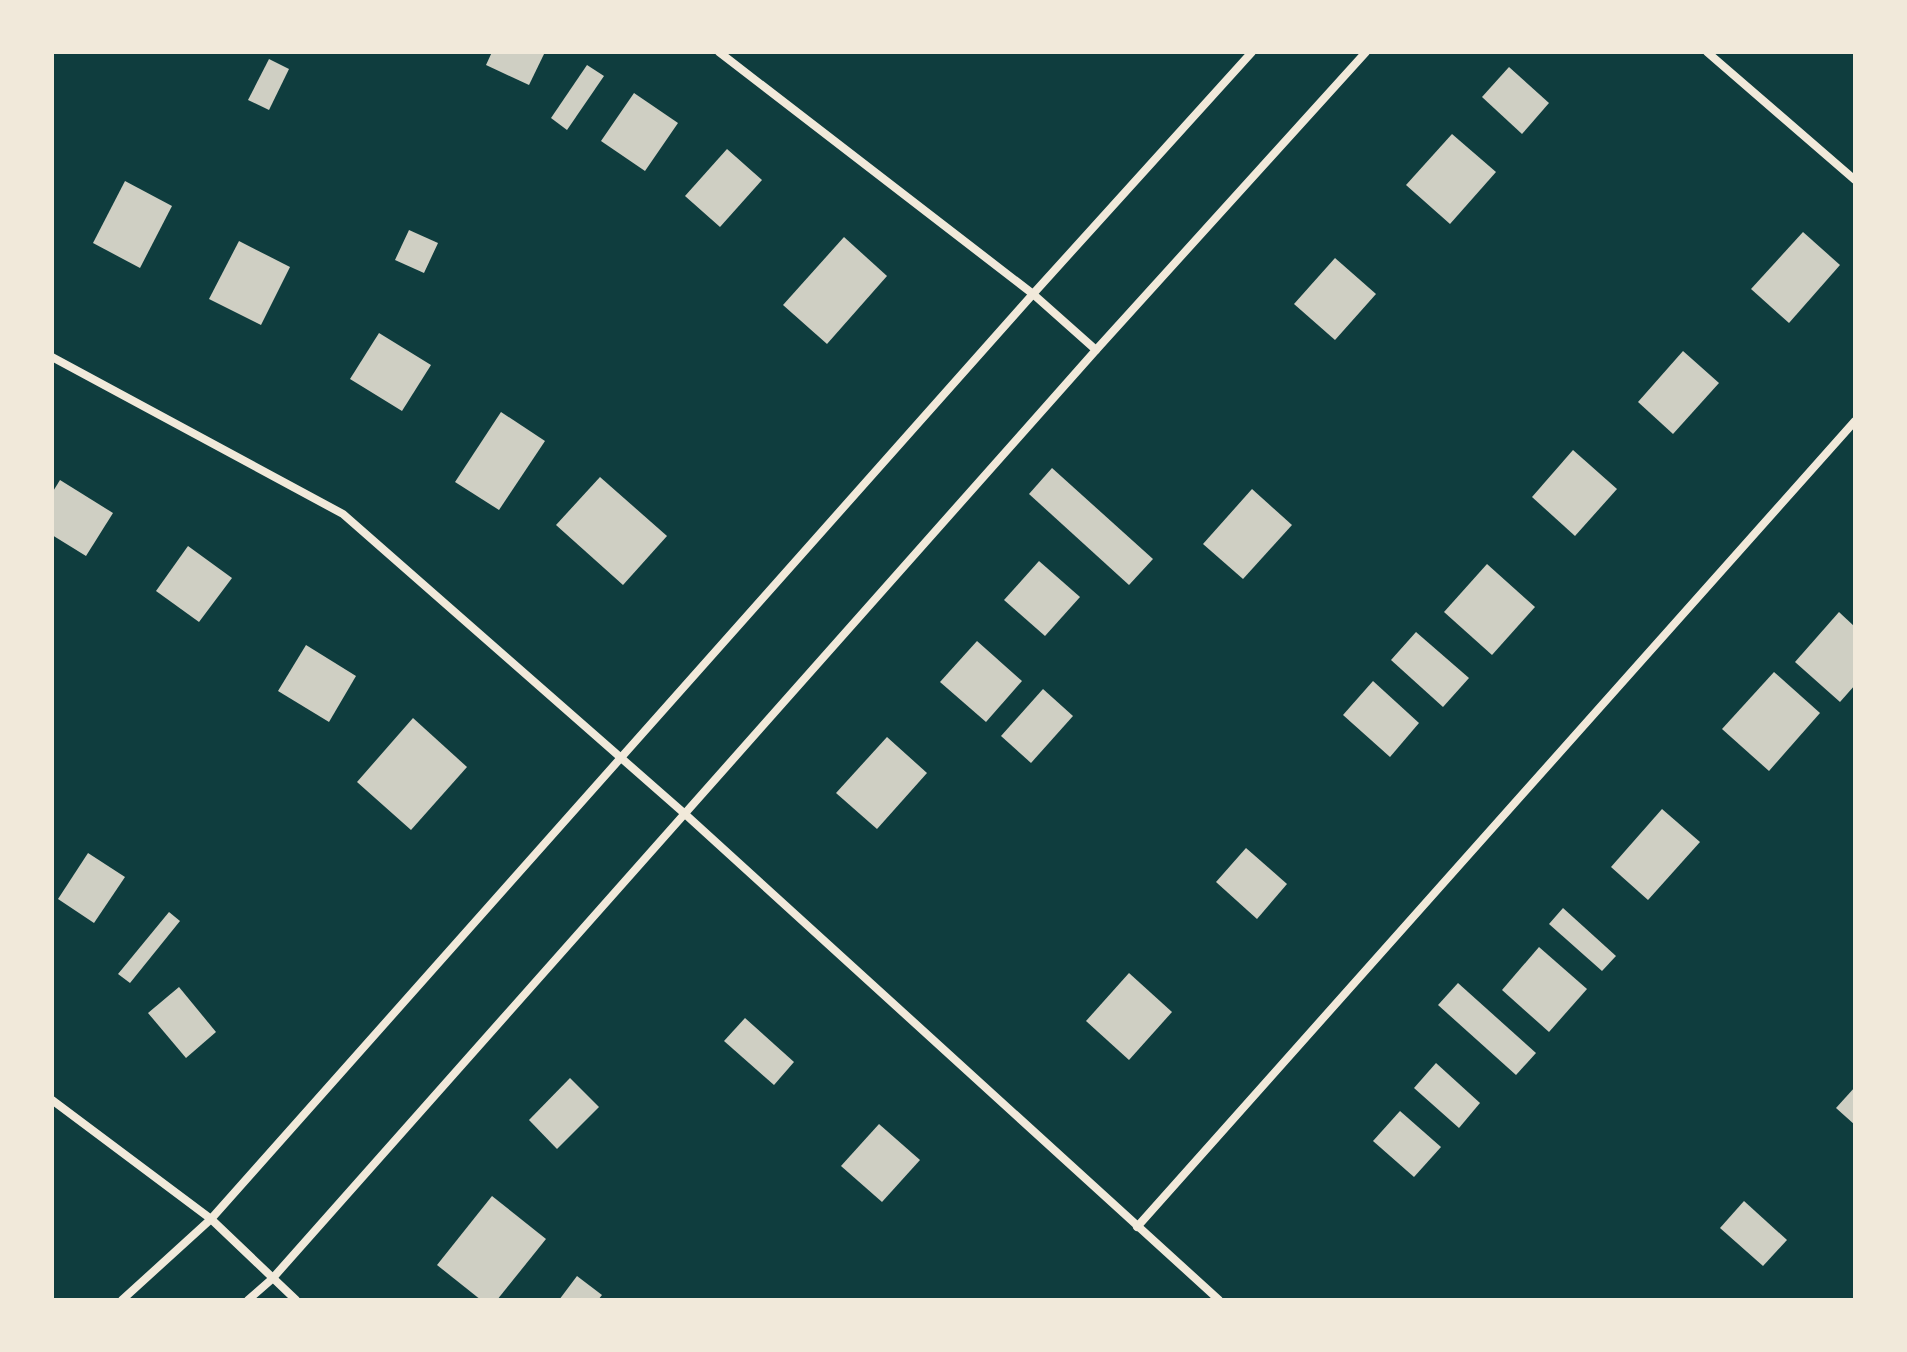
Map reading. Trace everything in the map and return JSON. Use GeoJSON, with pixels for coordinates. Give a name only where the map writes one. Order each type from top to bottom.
{"type":"FeatureCollection","features":[{"type":"Feature","properties":{"kind":"street"},"geometry":{"type":"LineString","coordinates":[[719,52],[1033,294],[1096,350]]}},
{"type":"Feature","properties":{"kind":"street"},"geometry":{"type":"LineString","coordinates":[[122,1300],[211,1219],[1252,52]]}},
{"type":"Feature","properties":{"kind":"street"},"geometry":{"type":"LineString","coordinates":[[248,1300],[272,1279],[1096,350],[1366,52]]}},
{"type":"Feature","properties":{"kind":"street"},"geometry":{"type":"LineString","coordinates":[[1707,52],[1855,180]]}},
{"type":"Feature","properties":{"kind":"street"},"geometry":{"type":"LineString","coordinates":[[52,357],[343,514],[622,757],[1219,1300]]}},
{"type":"Feature","properties":{"kind":"street"},"geometry":{"type":"LineString","coordinates":[[1137,1227],[1855,421]]}},
{"type":"Feature","properties":{"kind":"street"},"geometry":{"type":"LineString","coordinates":[[52,1100],[211,1219],[296,1300]]}},
{"type":"Feature","properties":{"kind":"building"},"geometry":{"type":"Polygon","coordinates":[[[492,52],[545,52],[529,85],[486,65],[492,52]]]}},
{"type":"Feature","properties":{"kind":"building"},"geometry":{"type":"Polygon","coordinates":[[[269,59],[289,69],[269,110],[248,100],[269,59]]]}},
{"type":"Feature","properties":{"kind":"building"},"geometry":{"type":"Polygon","coordinates":[[[587,65],[604,76],[567,130],[551,118],[587,65]]]}},
{"type":"Feature","properties":{"kind":"building"},"geometry":{"type":"Polygon","coordinates":[[[1509,67],[1549,103],[1522,134],[1482,97],[1509,67]]]}},
{"type":"Feature","properties":{"kind":"building"},"geometry":{"type":"Polygon","coordinates":[[[634,93],[678,123],[645,171],[601,141],[634,93]]]}},
{"type":"Feature","properties":{"kind":"building"},"geometry":{"type":"Polygon","coordinates":[[[1452,134],[1496,172],[1450,224],[1406,185],[1452,134]]]}},
{"type":"Feature","properties":{"kind":"building"},"geometry":{"type":"Polygon","coordinates":[[[727,149],[762,180],[720,227],[685,196],[727,149]]]}},
{"type":"Feature","properties":{"kind":"building"},"geometry":{"type":"Polygon","coordinates":[[[125,181],[172,206],[140,268],[93,243],[125,181]]]}},
{"type":"Feature","properties":{"kind":"building"},"geometry":{"type":"Polygon","coordinates":[[[409,230],[438,243],[424,273],[395,260],[409,230]]]}},
{"type":"Feature","properties":{"kind":"building"},"geometry":{"type":"Polygon","coordinates":[[[1803,232],[1840,265],[1789,323],[1751,289],[1803,232]]]}},
{"type":"Feature","properties":{"kind":"building"},"geometry":{"type":"Polygon","coordinates":[[[844,237],[887,276],[827,344],[783,305],[844,237]]]}},
{"type":"Feature","properties":{"kind":"building"},"geometry":{"type":"Polygon","coordinates":[[[239,241],[290,267],[261,325],[209,299],[239,241]]]}},
{"type":"Feature","properties":{"kind":"building"},"geometry":{"type":"Polygon","coordinates":[[[1335,258],[1376,294],[1335,340],[1294,304],[1335,258]]]}},
{"type":"Feature","properties":{"kind":"building"},"geometry":{"type":"Polygon","coordinates":[[[379,333],[431,365],[402,411],[350,379],[379,333]]]}},
{"type":"Feature","properties":{"kind":"building"},"geometry":{"type":"Polygon","coordinates":[[[1683,351],[1719,383],[1673,434],[1638,402],[1683,351]]]}},
{"type":"Feature","properties":{"kind":"building"},"geometry":{"type":"Polygon","coordinates":[[[501,412],[545,441],[499,510],[455,482],[501,412]]]}},
{"type":"Feature","properties":{"kind":"building"},"geometry":{"type":"Polygon","coordinates":[[[1573,450],[1617,489],[1575,536],[1532,497],[1573,450]]]}},
{"type":"Feature","properties":{"kind":"building"},"geometry":{"type":"Polygon","coordinates":[[[1052,468],[1153,559],[1129,585],[1029,494],[1052,468]]]}},
{"type":"Feature","properties":{"kind":"building"},"geometry":{"type":"Polygon","coordinates":[[[600,477],[667,536],[623,585],[556,525],[600,477]]]}},
{"type":"Feature","properties":{"kind":"building"},"geometry":{"type":"Polygon","coordinates":[[[60,480],[113,513],[86,556],[52,535],[52,493],[60,480]]]}},
{"type":"Feature","properties":{"kind":"building"},"geometry":{"type":"Polygon","coordinates":[[[1252,489],[1292,525],[1243,579],[1203,544],[1252,489]]]}},
{"type":"Feature","properties":{"kind":"building"},"geometry":{"type":"Polygon","coordinates":[[[188,546],[232,578],[199,622],[156,591],[188,546]]]}},
{"type":"Feature","properties":{"kind":"building"},"geometry":{"type":"Polygon","coordinates":[[[1039,561],[1080,597],[1045,636],[1004,600],[1039,561]]]}},
{"type":"Feature","properties":{"kind":"building"},"geometry":{"type":"Polygon","coordinates":[[[1487,564],[1535,607],[1492,655],[1444,612],[1487,564]]]}},
{"type":"Feature","properties":{"kind":"building"},"geometry":{"type":"Polygon","coordinates":[[[1839,612],[1855,627],[1855,685],[1840,702],[1795,662],[1839,612]]]}},
{"type":"Feature","properties":{"kind":"building"},"geometry":{"type":"Polygon","coordinates":[[[1416,632],[1469,678],[1443,707],[1391,660],[1416,632]]]}},
{"type":"Feature","properties":{"kind":"building"},"geometry":{"type":"Polygon","coordinates":[[[977,641],[1022,681],[986,722],[940,682],[977,641]]]}},
{"type":"Feature","properties":{"kind":"building"},"geometry":{"type":"Polygon","coordinates":[[[306,645],[356,676],[329,722],[278,691],[306,645]]]}},
{"type":"Feature","properties":{"kind":"building"},"geometry":{"type":"Polygon","coordinates":[[[1774,672],[1820,713],[1769,771],[1722,729],[1774,672]]]}},
{"type":"Feature","properties":{"kind":"building"},"geometry":{"type":"Polygon","coordinates":[[[1373,681],[1419,723],[1390,757],[1343,715],[1373,681]]]}},
{"type":"Feature","properties":{"kind":"building"},"geometry":{"type":"Polygon","coordinates":[[[1043,689],[1073,716],[1031,763],[1001,736],[1043,689]]]}},
{"type":"Feature","properties":{"kind":"building"},"geometry":{"type":"Polygon","coordinates":[[[413,718],[467,767],[411,830],[357,782],[413,718]]]}},
{"type":"Feature","properties":{"kind":"building"},"geometry":{"type":"Polygon","coordinates":[[[887,737],[927,773],[877,829],[836,793],[887,737]]]}},
{"type":"Feature","properties":{"kind":"building"},"geometry":{"type":"Polygon","coordinates":[[[1662,809],[1700,842],[1648,900],[1611,867],[1662,809]]]}},
{"type":"Feature","properties":{"kind":"building"},"geometry":{"type":"Polygon","coordinates":[[[1246,848],[1287,884],[1257,919],[1216,882],[1246,848]]]}},
{"type":"Feature","properties":{"kind":"building"},"geometry":{"type":"Polygon","coordinates":[[[88,853],[125,877],[94,923],[58,899],[88,853]]]}},
{"type":"Feature","properties":{"kind":"building"},"geometry":{"type":"Polygon","coordinates":[[[1563,908],[1616,956],[1602,971],[1549,924],[1563,908]]]}},
{"type":"Feature","properties":{"kind":"building"},"geometry":{"type":"Polygon","coordinates":[[[169,912],[180,921],[130,983],[118,974],[169,912]]]}},
{"type":"Feature","properties":{"kind":"building"},"geometry":{"type":"Polygon","coordinates":[[[1539,947],[1587,989],[1549,1032],[1502,990],[1539,947]]]}},
{"type":"Feature","properties":{"kind":"building"},"geometry":{"type":"Polygon","coordinates":[[[1129,973],[1172,1012],[1129,1060],[1086,1021],[1129,973]]]}},
{"type":"Feature","properties":{"kind":"building"},"geometry":{"type":"Polygon","coordinates":[[[1458,983],[1536,1053],[1516,1075],[1438,1005],[1458,983]]]}},
{"type":"Feature","properties":{"kind":"building"},"geometry":{"type":"Polygon","coordinates":[[[179,987],[216,1032],[186,1058],[148,1013],[179,987]]]}},
{"type":"Feature","properties":{"kind":"building"},"geometry":{"type":"Polygon","coordinates":[[[745,1018],[794,1062],[774,1085],[724,1041],[745,1018]]]}},
{"type":"Feature","properties":{"kind":"building"},"geometry":{"type":"Polygon","coordinates":[[[1436,1063],[1480,1103],[1459,1128],[1414,1088],[1436,1063]]]}},
{"type":"Feature","properties":{"kind":"building"},"geometry":{"type":"Polygon","coordinates":[[[570,1078],[599,1107],[557,1149],[529,1120],[570,1078]]]}},
{"type":"Feature","properties":{"kind":"building"},"geometry":{"type":"Polygon","coordinates":[[[1855,1087],[1855,1125],[1836,1108],[1855,1087]]]}},
{"type":"Feature","properties":{"kind":"building"},"geometry":{"type":"Polygon","coordinates":[[[1400,1111],[1441,1147],[1414,1177],[1373,1141],[1400,1111]]]}},
{"type":"Feature","properties":{"kind":"building"},"geometry":{"type":"Polygon","coordinates":[[[879,1124],[920,1160],[882,1202],[841,1166],[879,1124]]]}},
{"type":"Feature","properties":{"kind":"building"},"geometry":{"type":"Polygon","coordinates":[[[492,1196],[546,1239],[497,1300],[481,1300],[437,1265],[492,1196]]]}},
{"type":"Feature","properties":{"kind":"building"},"geometry":{"type":"Polygon","coordinates":[[[1744,1201],[1787,1240],[1763,1266],[1720,1228],[1744,1201]]]}},
{"type":"Feature","properties":{"kind":"building"},"geometry":{"type":"Polygon","coordinates":[[[577,1276],[602,1295],[598,1300],[559,1300],[577,1276]]]}}]}
